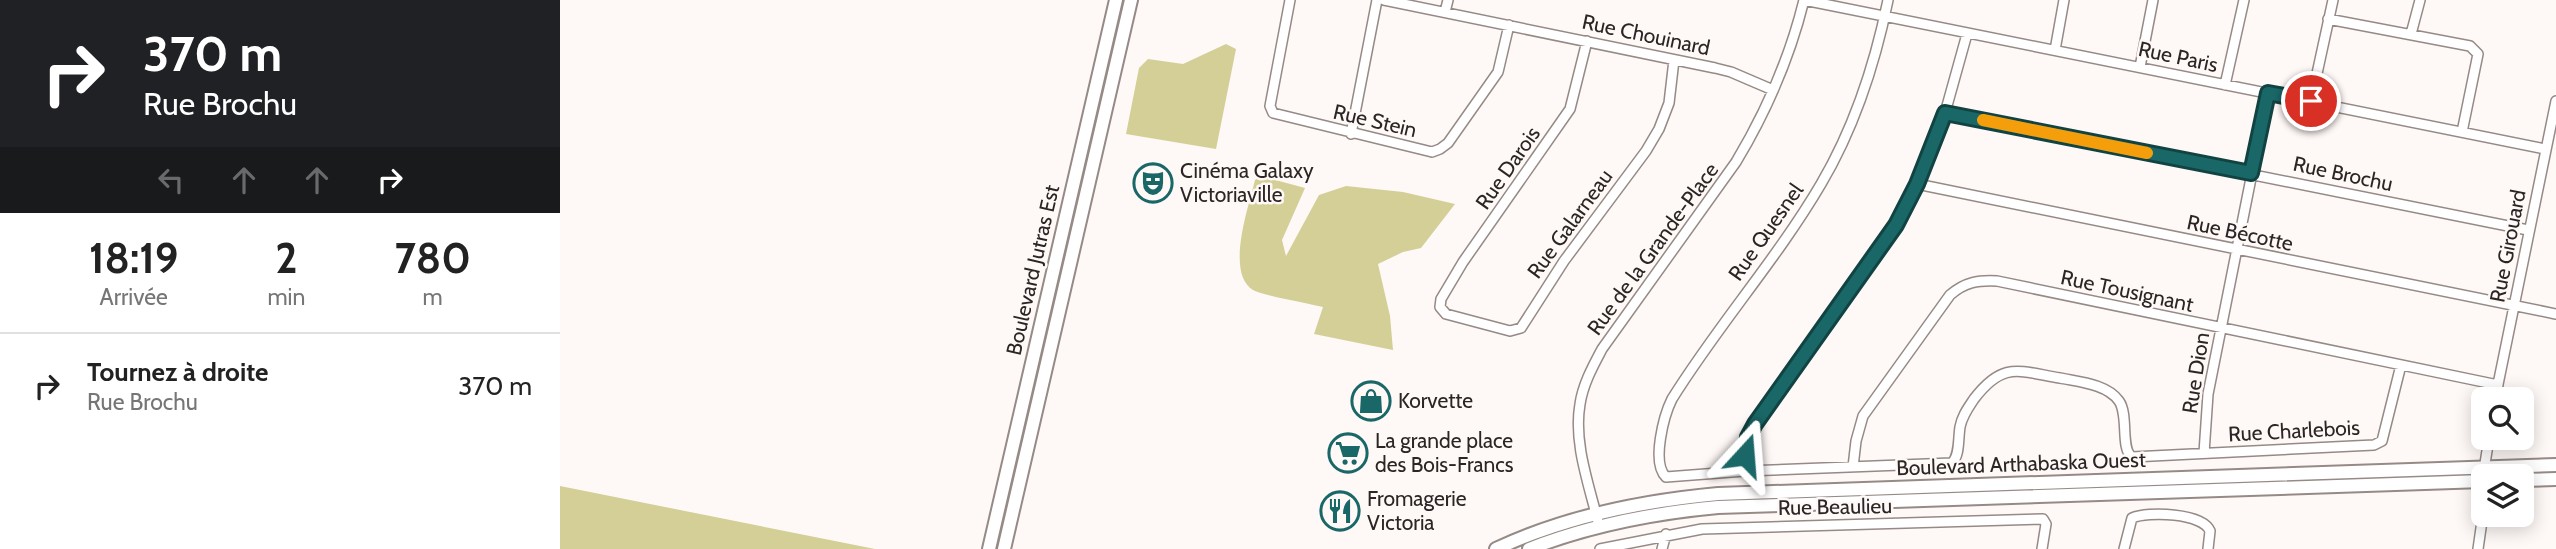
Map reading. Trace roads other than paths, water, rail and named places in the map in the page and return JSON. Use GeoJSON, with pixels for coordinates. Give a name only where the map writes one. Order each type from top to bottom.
{"type":"FeatureCollection","features":[{"type":"Feature","properties":{"kind":"main road","name":"Boulevard Jutras Est"},"geometry":{"type":"LineString","coordinates":[[989,549],[1116,0]]}},
{"type":"Feature","properties":{"kind":"main road","name":"Boulevard Jutras Est"},"geometry":{"type":"LineString","coordinates":[[1004,549],[1130,0]]}},
{"type":"Feature","properties":{"kind":"main road","name":"Boulevard Arthabaska Ouest"},"geometry":{"type":"LineString","coordinates":[[2534,468],[2556,465]]}},
{"type":"Feature","properties":{"kind":"main road","name":"Boulevard Arthabaska Ouest"},"geometry":{"type":"LineString","coordinates":[[1496,549],[1539,531],[1597,520],[1718,507],[2471,476]]}},
{"type":"Feature","properties":{"kind":"main road"},"geometry":{"type":"LineString","coordinates":[[2534,480],[2556,479]]}},
{"type":"Feature","properties":{"kind":"main road","name":"Boulevard Arthabaska Ouest"},"geometry":{"type":"LineString","coordinates":[[1529,549],[1597,520]]}},
{"type":"Feature","properties":{"kind":"street","name":"Rue Stein"},"geometry":{"type":"LineString","coordinates":[[1290,0],[1270,106],[1273,113],[1423,150],[1440,149],[1448,143],[1498,72],[1509,24]]}},
{"type":"Feature","properties":{"kind":"street"},"geometry":{"type":"LineString","coordinates":[[1351,134],[1377,0]]}},
{"type":"Feature","properties":{"kind":"street","name":"Rue Chouinard"},"geometry":{"type":"LineString","coordinates":[[1384,0],[1731,72],[1773,90]]}},
{"type":"Feature","properties":{"kind":"street"},"geometry":{"type":"LineString","coordinates":[[1445,12],[1448,0]]}},
{"type":"Feature","properties":{"kind":"street","name":"Rue Paris"},"geometry":{"type":"LineString","coordinates":[[1804,0],[2545,149]]}},
{"type":"Feature","properties":{"kind":"street","name":"Rue de la Grande-Place"},"geometry":{"type":"LineString","coordinates":[[1597,520],[1580,441],[1580,404],[1586,383],[1613,332],[1736,162],[1763,114],[1804,0]]}},
{"type":"Feature","properties":{"kind":"street","name":"Rue Quesnel"},"geometry":{"type":"LineString","coordinates":[[1745,471],[1671,478],[1661,473],[1659,458],[1663,425],[1672,399],[1820,185],[1856,112],[1888,0]]}},
{"type":"Feature","properties":{"kind":"street"},"geometry":{"type":"LineString","coordinates":[[2055,50],[2064,0]]}},
{"type":"Feature","properties":{"kind":"street"},"geometry":{"type":"LineString","coordinates":[[2140,67],[2153,0]]}},
{"type":"Feature","properties":{"kind":"street"},"geometry":{"type":"LineString","coordinates":[[2225,85],[2245,0]]}},
{"type":"Feature","properties":{"kind":"street"},"geometry":{"type":"LineString","coordinates":[[2311,101],[2333,0]]}},
{"type":"Feature","properties":{"kind":"street"},"geometry":{"type":"LineString","coordinates":[[2411,34],[2420,0]]}},
{"type":"Feature","properties":{"kind":"street"},"geometry":{"type":"LineString","coordinates":[[2328,19],[2475,49],[2477,54],[2462,132]]}},
{"type":"Feature","properties":{"kind":"street"},"geometry":{"type":"LineString","coordinates":[[1853,467],[1745,471],[1748,437],[1884,244],[1917,184],[1945,113],[1967,34]]}},
{"type":"Feature","properties":{"kind":"street","name":"Rue Darois"},"geometry":{"type":"LineString","coordinates":[[1440,307],[1441,299],[1463,262],[1570,109],[1587,41]]}},
{"type":"Feature","properties":{"kind":"street","name":"Rue Galarneau"},"geometry":{"type":"LineString","coordinates":[[1440,307],[1446,314],[1510,331],[1521,328],[1564,261],[1646,151],[1669,103],[1674,60]]}},
{"type":"Feature","properties":{"kind":"street","name":"Rue Dion"},"geometry":{"type":"LineString","coordinates":[[2204,453],[2208,394],[2268,93]]}},
{"type":"Feature","properties":{"kind":"street","name":"Rue Girouard"},"geometry":{"type":"LineString","coordinates":[[2497,387],[2556,100]]}},
{"type":"Feature","properties":{"kind":"street","name":"Rue Brochu"},"geometry":{"type":"LineString","coordinates":[[1945,113],[2528,230]]}},
{"type":"Feature","properties":{"kind":"street","name":"Rue Bécotte"},"geometry":{"type":"LineString","coordinates":[[1917,184],[2556,314]]}},
{"type":"Feature","properties":{"kind":"street","name":"Rue Tousignant"},"geometry":{"type":"LineString","coordinates":[[1853,467],[1856,440],[1863,416],[1942,305],[1959,287],[1969,282],[1997,281],[2498,384]]}},
{"type":"Feature","properties":{"kind":"street","name":"Rue Charlebois"},"geometry":{"type":"LineString","coordinates":[[1853,467],[1952,463],[1957,454],[1960,424],[1968,408],[1992,379],[2015,371],[2093,385],[2113,395],[2123,409],[2128,456],[2378,444],[2384,436],[2400,365]]}},
{"type":"Feature","properties":{"kind":"street"},"geometry":{"type":"LineString","coordinates":[[2124,549],[2132,518],[2139,515],[2171,515],[2199,520],[2209,527],[2208,549]]}},
{"type":"Feature","properties":{"kind":"street","name":"Rue Beaulieu"},"geometry":{"type":"LineString","coordinates":[[1600,549],[1666,534],[1746,526],[2043,519],[2046,524],[2042,549]]}},
{"type":"Feature","properties":{"kind":"street"},"geometry":{"type":"LineString","coordinates":[[2478,549],[2481,527]]}},
{"type":"Feature","properties":{"kind":"street"},"geometry":{"type":"LineString","coordinates":[[1662,549],[1666,534]]}},
{"type":"Feature","properties":{"kind":"place","name":"Cinéma Galaxy Victoriaville"},"geometry":{"type":"Point","coordinates":[1153,183]}},
{"type":"Feature","properties":{"kind":"place","name":"Korvette"},"geometry":{"type":"Point","coordinates":[1371,401]}},
{"type":"Feature","properties":{"kind":"place","name":"La grande place des Bois-Francs"},"geometry":{"type":"Point","coordinates":[1348,453]}},
{"type":"Feature","properties":{"kind":"place","name":"Fromagerie Victoria"},"geometry":{"type":"Point","coordinates":[1340,511]}}]}
